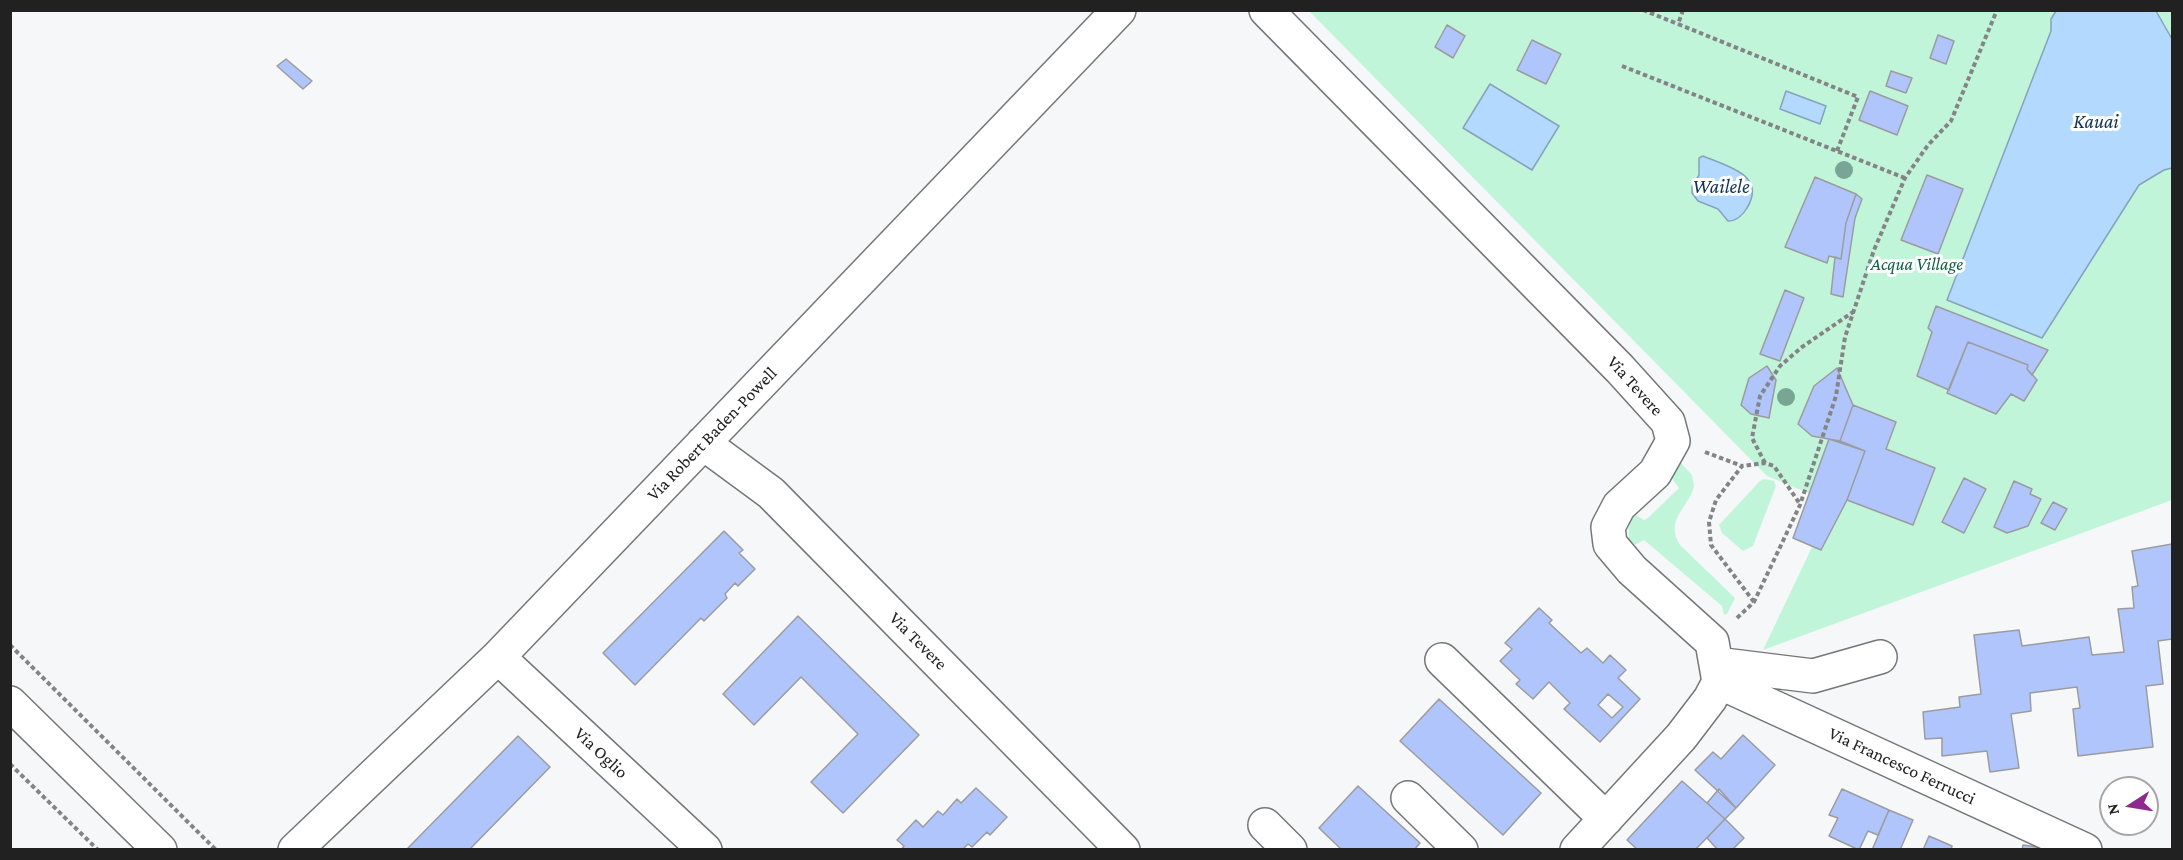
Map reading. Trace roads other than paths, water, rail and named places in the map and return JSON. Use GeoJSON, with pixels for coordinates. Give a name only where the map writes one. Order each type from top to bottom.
{"type":"FeatureCollection","features":[{"type":"Feature","properties":{"kind":"street","name":"Via Robert Baden-Powell"},"geometry":{"type":"LineString","coordinates":[[295,849],[498,657],[1119,10]]}},
{"type":"Feature","properties":{"kind":"street","name":"Via Tevere"},"geometry":{"type":"LineString","coordinates":[[1266,10],[1620,369],[1668,422],[1673,441],[1655,473],[1620,506],[1608,527],[1610,544],[1716,663]]}},
{"type":"Feature","properties":{"kind":"street","name":"Via Tevere"},"geometry":{"type":"LineString","coordinates":[[703,444],[771,493],[1123,849]]}},
{"type":"Feature","properties":{"kind":"street","name":"Via Oglio"},"geometry":{"type":"LineString","coordinates":[[498,657],[705,849]]}},
{"type":"Feature","properties":{"kind":"street"},"geometry":{"type":"LineString","coordinates":[[1576,849],[1681,738],[1710,699],[1716,663],[1813,676],[1880,657]]}},
{"type":"Feature","properties":{"kind":"street"},"geometry":{"type":"LineString","coordinates":[[1442,660],[1606,819]]}},
{"type":"Feature","properties":{"kind":"street","name":"Via Francesco Ferrucci"},"geometry":{"type":"LineString","coordinates":[[1716,663],[2085,849]]}},
{"type":"Feature","properties":{"kind":"street"},"geometry":{"type":"LineString","coordinates":[[10,703],[160,849]]}},
{"type":"Feature","properties":{"kind":"street"},"geometry":{"type":"LineString","coordinates":[[1408,798],[1461,849]]}},
{"type":"Feature","properties":{"kind":"street"},"geometry":{"type":"LineString","coordinates":[[1265,825],[1290,849]]}},
{"type":"Feature","properties":{"kind":"water","name":"Kauai"},"geometry":{"type":"Polygon","coordinates":[[[2056,11],[2156,11],[2172,39],[2172,168],[2164,170],[2139,185],[2042,338],[1947,300],[2051,31],[2051,19],[2056,11]]]}},
{"type":"Feature","properties":{"kind":"water"},"geometry":{"type":"Polygon","coordinates":[[[1490,84],[1559,126],[1532,170],[1463,128],[1490,84]]]}},
{"type":"Feature","properties":{"kind":"water"},"geometry":{"type":"Polygon","coordinates":[[[1786,91],[1826,106],[1820,124],[1780,109],[1786,91]]]}},
{"type":"Feature","properties":{"kind":"water","name":"Wailele"},"geometry":{"type":"Polygon","coordinates":[[[1703,156],[1742,173],[1752,187],[1752,197],[1745,211],[1736,219],[1728,221],[1718,209],[1698,201],[1692,193],[1692,187],[1699,175],[1699,158],[1703,156]]]}},
{"type":"Feature","properties":{"kind":"park label","name":"Acqua Village"},"geometry":{"type":"Point","coordinates":[1917,264]}}]}
